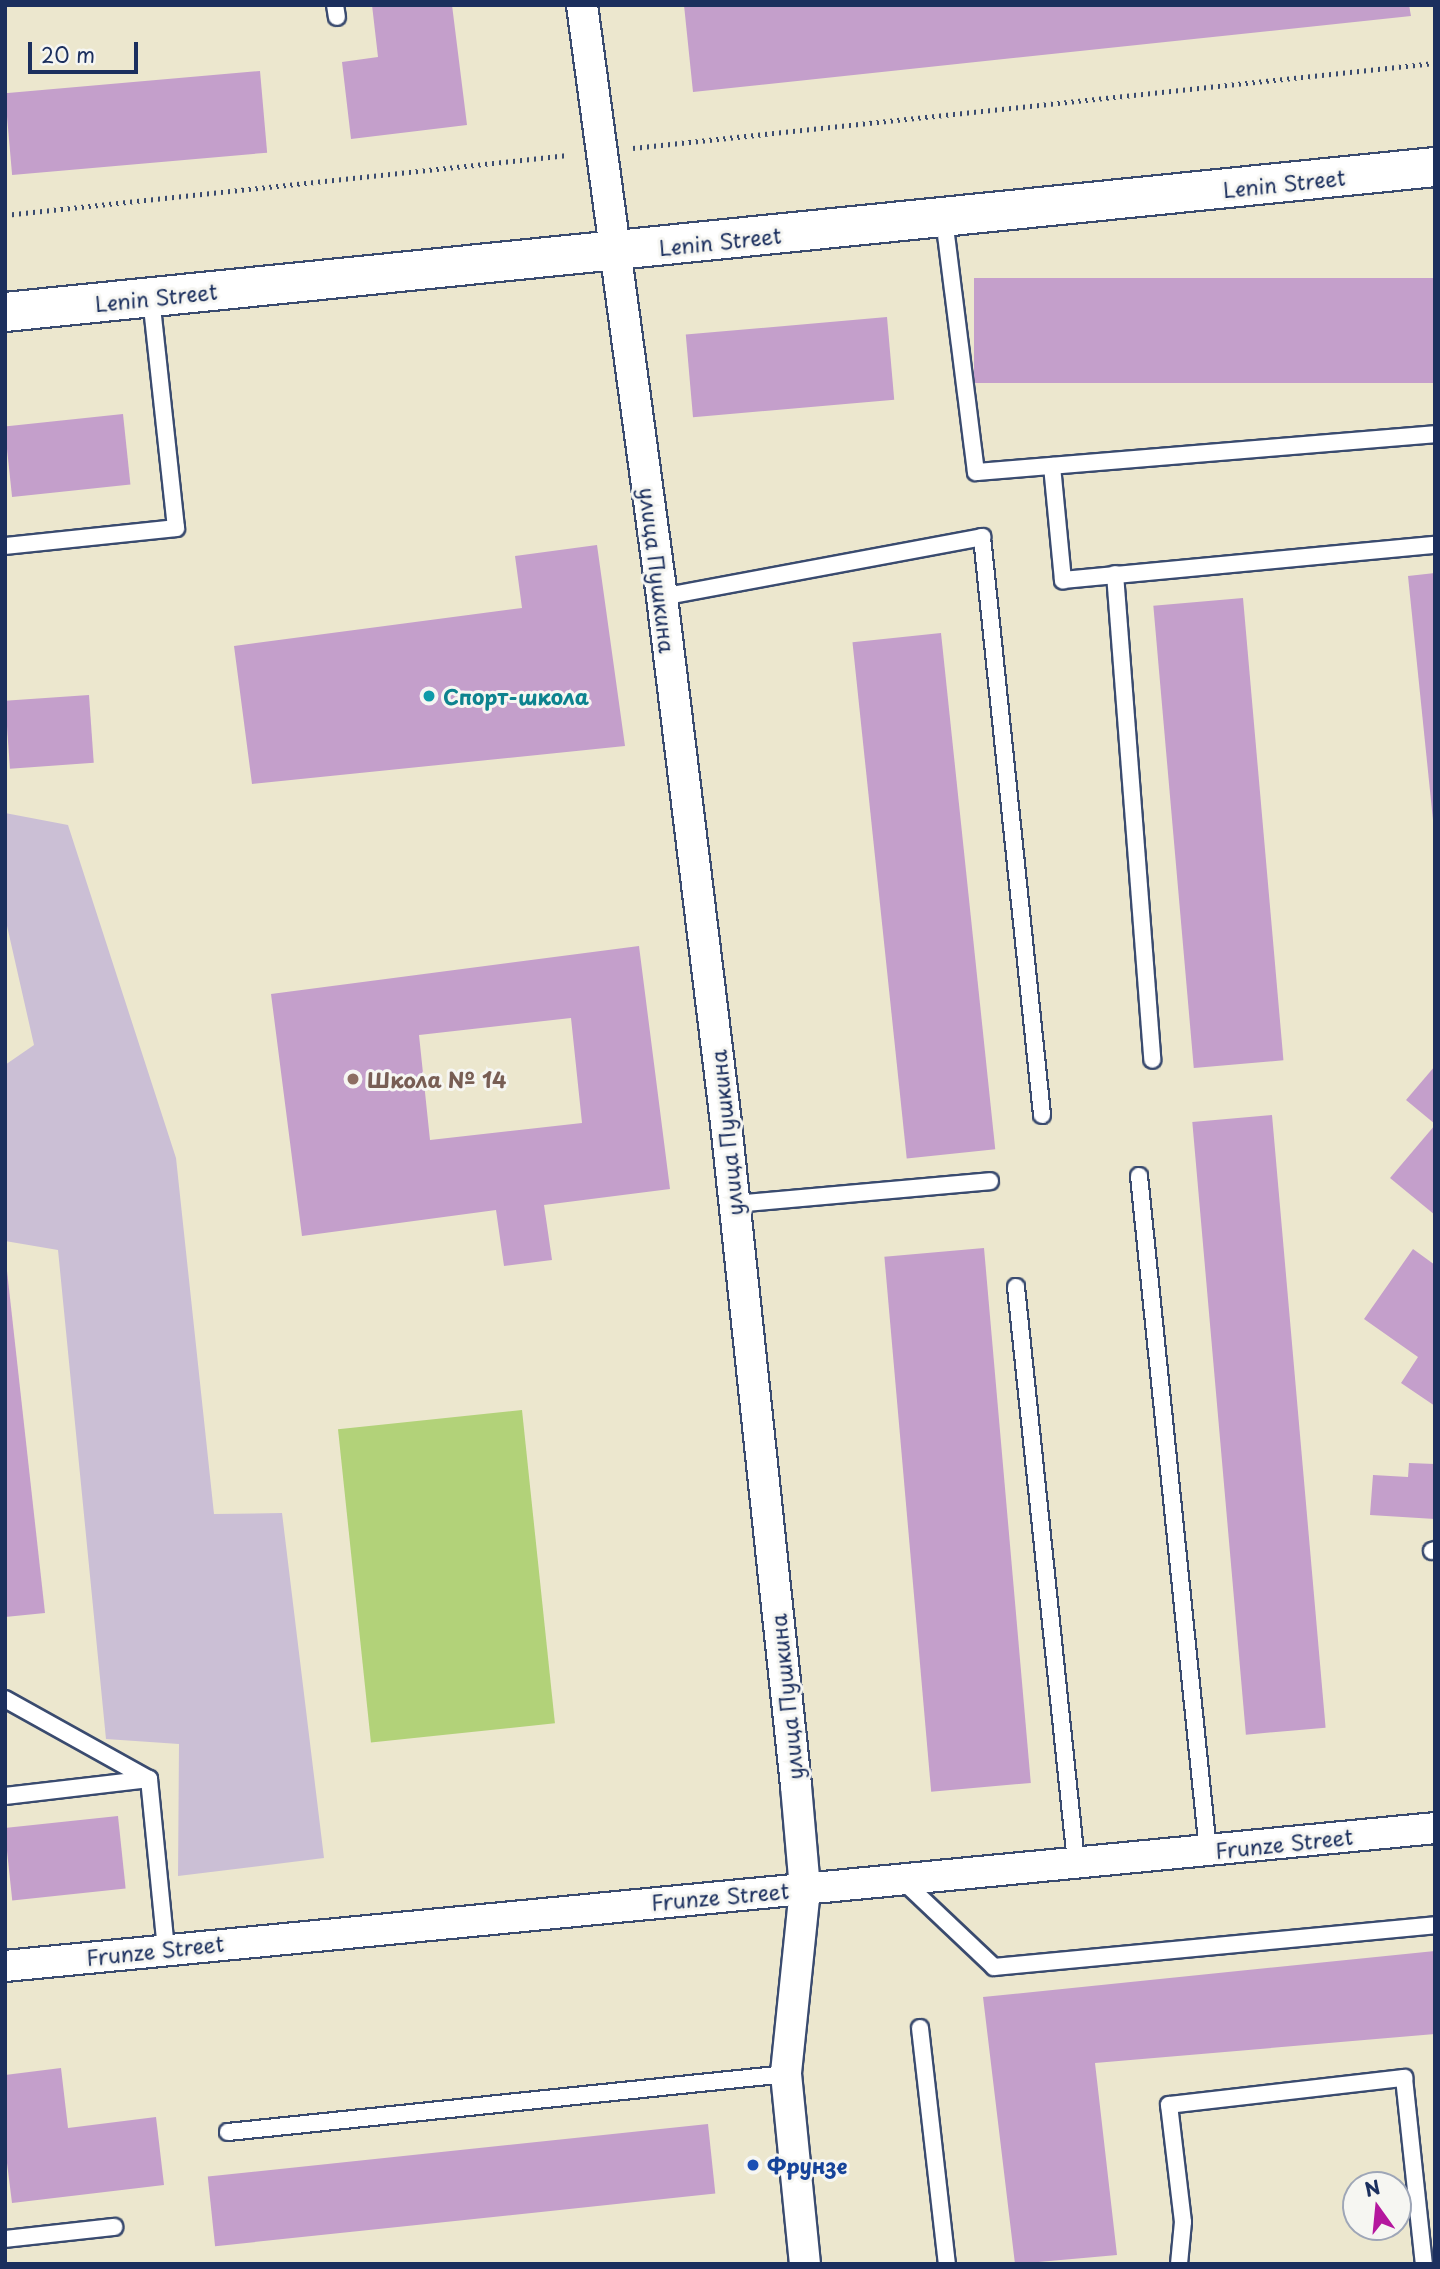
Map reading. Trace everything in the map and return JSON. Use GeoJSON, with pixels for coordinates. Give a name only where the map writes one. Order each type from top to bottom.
{"type":"FeatureCollection","features":[{"type":"Feature","properties":{"kind":"main road","name":"Lenin Street"},"geometry":{"type":"LineString","coordinates":[[5,313],[1435,167]]}},
{"type":"Feature","properties":{"kind":"street","name":"улица Пушкина"},"geometry":{"type":"LineString","coordinates":[[582,5],[599,152],[617,251],[662,597],[734,1204],[805,1889],[786,2074],[805,2264]]}},
{"type":"Feature","properties":{"kind":"street","name":"Frunze Street"},"geometry":{"type":"LineString","coordinates":[[5,1966],[166,1948],[1435,1828]]}},
{"type":"Feature","properties":{"kind":"lane"},"geometry":{"type":"LineString","coordinates":[[944,219],[976,472],[1435,434]]}},
{"type":"Feature","properties":{"kind":"lane"},"geometry":{"type":"LineString","coordinates":[[5,546],[176,528],[151,297]]}},
{"type":"Feature","properties":{"kind":"lane"},"geometry":{"type":"LineString","coordinates":[[1052,466],[1063,580],[1435,545]]}},
{"type":"Feature","properties":{"kind":"lane"},"geometry":{"type":"LineString","coordinates":[[662,597],[982,537],[1042,1115]]}},
{"type":"Feature","properties":{"kind":"lane"},"geometry":{"type":"LineString","coordinates":[[1115,574],[1152,1060]]}},
{"type":"Feature","properties":{"kind":"lane"},"geometry":{"type":"LineString","coordinates":[[1139,1176],[1208,1850]]}},
{"type":"Feature","properties":{"kind":"lane"},"geometry":{"type":"LineString","coordinates":[[734,1204],[990,1181]]}},
{"type":"Feature","properties":{"kind":"lane"},"geometry":{"type":"LineString","coordinates":[[1016,1287],[1076,1862]]}},
{"type":"Feature","properties":{"kind":"lane"},"geometry":{"type":"LineString","coordinates":[[5,1699],[149,1779]]}},
{"type":"Feature","properties":{"kind":"lane"},"geometry":{"type":"LineString","coordinates":[[5,1796],[149,1779]]}},
{"type":"Feature","properties":{"kind":"lane"},"geometry":{"type":"LineString","coordinates":[[149,1779],[166,1948]]}},
{"type":"Feature","properties":{"kind":"lane"},"geometry":{"type":"LineString","coordinates":[[901,1879],[994,1967],[1435,1925]]}},
{"type":"Feature","properties":{"kind":"lane"},"geometry":{"type":"LineString","coordinates":[[920,2028],[947,2264]]}},
{"type":"Feature","properties":{"kind":"lane"},"geometry":{"type":"LineString","coordinates":[[228,2132],[786,2074]]}},
{"type":"Feature","properties":{"kind":"lane"},"geometry":{"type":"LineString","coordinates":[[1179,2264],[1183,2222],[1169,2105],[1404,2078],[1424,2264]]}},
{"type":"Feature","properties":{"kind":"lane"},"geometry":{"type":"LineString","coordinates":[[5,2239],[114,2227]]}},
{"type":"Feature","properties":{"kind":"path"},"geometry":{"type":"LineString","coordinates":[[5,215],[1435,63]]}},
{"type":"Feature","properties":{"kind":"shaded area"},"geometry":{"type":"Polygon","coordinates":[[[5,813],[68,825],[176,1158],[214,1514],[282,1513],[324,1858],[178,1876],[179,1744],[106,1739],[58,1250],[5,1241],[5,1065],[34,1045],[5,917],[5,813]]]}},
{"type":"Feature","properties":{"kind":"green space"},"geometry":{"type":"Polygon","coordinates":[[[522,1410],[555,1723],[371,1743],[338,1429],[522,1410]]]}},
{"type":"Feature","properties":{"kind":"building"},"geometry":{"type":"Polygon","coordinates":[[[372,5],[452,5],[467,125],[351,139],[342,62],[378,57],[372,5]]]}},
{"type":"Feature","properties":{"kind":"building"},"geometry":{"type":"Polygon","coordinates":[[[684,5],[1409,5],[1411,16],[693,92],[684,5]]]}},
{"type":"Feature","properties":{"kind":"building"},"geometry":{"type":"Polygon","coordinates":[[[260,71],[267,153],[12,175],[5,93],[260,71]]]}},
{"type":"Feature","properties":{"kind":"building"},"geometry":{"type":"Polygon","coordinates":[[[974,278],[1435,278],[1435,383],[974,383],[974,278]]]}},
{"type":"Feature","properties":{"kind":"building"},"geometry":{"type":"Polygon","coordinates":[[[887,317],[894,400],[693,417],[686,335],[887,317]]]}},
{"type":"Feature","properties":{"kind":"building"},"geometry":{"type":"Polygon","coordinates":[[[123,414],[130,485],[12,497],[5,426],[123,414]]]}},
{"type":"Feature","properties":{"kind":"building","name":"Спорт-школа"},"geometry":{"type":"Polygon","coordinates":[[[597,545],[625,746],[252,784],[234,646],[522,608],[515,556],[597,545]]]}},
{"type":"Feature","properties":{"kind":"building"},"geometry":{"type":"Polygon","coordinates":[[[1435,573],[1435,819],[1433,820],[1408,576],[1435,573]]]}},
{"type":"Feature","properties":{"kind":"building"},"geometry":{"type":"Polygon","coordinates":[[[1243,598],[1283,1060],[1194,1068],[1153,606],[1243,598]]]}},
{"type":"Feature","properties":{"kind":"building"},"geometry":{"type":"Polygon","coordinates":[[[941,633],[995,1149],[907,1158],[852,642],[941,633]]]}},
{"type":"Feature","properties":{"kind":"building"},"geometry":{"type":"Polygon","coordinates":[[[89,695],[94,763],[10,769],[5,701],[89,695]]]}},
{"type":"Feature","properties":{"kind":"building","name":"Школа № 14"},"geometry":{"type":"Polygon","coordinates":[[[639,946],[670,1189],[544,1205],[552,1260],[504,1266],[496,1210],[302,1236],[271,994],[639,946]],[[571,1018],[419,1035],[430,1140],[582,1123],[571,1018]]]}},
{"type":"Feature","properties":{"kind":"building"},"geometry":{"type":"Polygon","coordinates":[[[1435,1066],[1435,1124],[1406,1100],[1435,1066]]]}},
{"type":"Feature","properties":{"kind":"building"},"geometry":{"type":"Polygon","coordinates":[[[1272,1115],[1326,1728],[1246,1735],[1192,1122],[1272,1115]]]}},
{"type":"Feature","properties":{"kind":"building"},"geometry":{"type":"Polygon","coordinates":[[[1435,1125],[1435,1215],[1390,1178],[1435,1125]]]}},
{"type":"Feature","properties":{"kind":"building"},"geometry":{"type":"Polygon","coordinates":[[[984,1248],[1031,1783],[931,1792],[884,1257],[984,1248]]]}},
{"type":"Feature","properties":{"kind":"building"},"geometry":{"type":"Polygon","coordinates":[[[1413,1249],[1435,1265],[1435,1406],[1401,1383],[1418,1357],[1364,1319],[1413,1249]]]}},
{"type":"Feature","properties":{"kind":"building"},"geometry":{"type":"Polygon","coordinates":[[[5,1253],[45,1613],[5,1617],[5,1253]]]}},
{"type":"Feature","properties":{"kind":"building"},"geometry":{"type":"Polygon","coordinates":[[[1409,1463],[1435,1464],[1435,1519],[1370,1515],[1373,1475],[1408,1477],[1409,1463]]]}},
{"type":"Feature","properties":{"kind":"building"},"geometry":{"type":"Polygon","coordinates":[[[118,1816],[126,1889],[12,1901],[5,1828],[118,1816]]]}},
{"type":"Feature","properties":{"kind":"building"},"geometry":{"type":"Polygon","coordinates":[[[1435,1951],[1435,2034],[1095,2063],[1117,2255],[1015,2264],[983,1997],[1435,1951]]]}},
{"type":"Feature","properties":{"kind":"building"},"geometry":{"type":"Polygon","coordinates":[[[61,2068],[68,2128],[156,2117],[164,2185],[12,2203],[5,2147],[5,2075],[61,2068]]]}},
{"type":"Feature","properties":{"kind":"building"},"geometry":{"type":"Polygon","coordinates":[[[708,2124],[715,2194],[215,2246],[208,2177],[708,2124]]]}},
{"type":"Feature","properties":{"kind":"place","name":"Спорт-школа"},"geometry":{"type":"Point","coordinates":[429,696]}},
{"type":"Feature","properties":{"kind":"place","name":"Школа № 14"},"geometry":{"type":"Point","coordinates":[353,1079]}},
{"type":"Feature","properties":{"kind":"place","name":"Фрунзе"},"geometry":{"type":"Point","coordinates":[753,2165]}}]}
